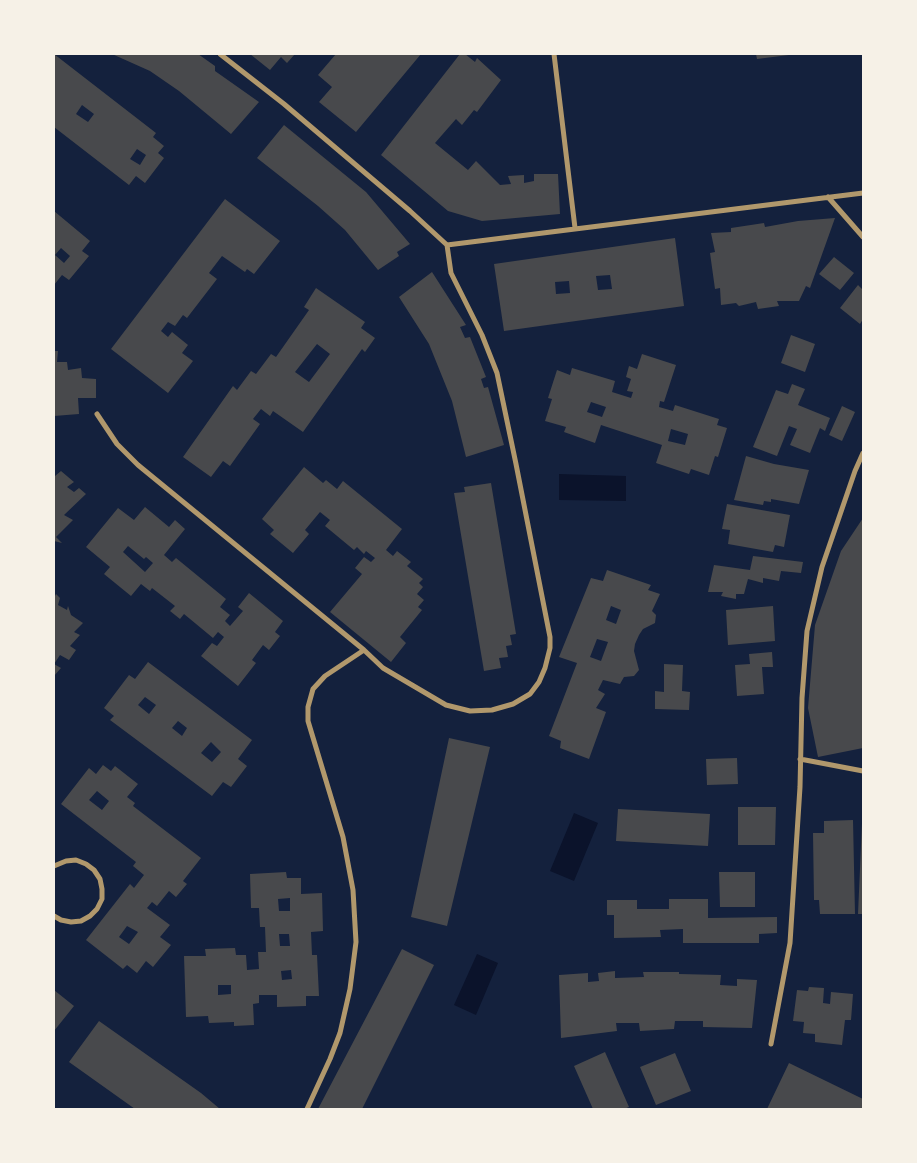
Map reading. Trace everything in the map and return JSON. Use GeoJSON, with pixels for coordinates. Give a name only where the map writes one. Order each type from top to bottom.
{"type":"FeatureCollection","features":[{"type":"Feature","properties":{"kind":"street"},"geometry":{"type":"LineString","coordinates":[[97,414],[117,444],[138,465],[364,650],[383,668],[411,686],[446,705],[462,710],[485,712],[505,707],[525,698],[538,682],[548,659],[550,644],[548,628],[497,373],[482,335],[450,273],[447,246],[410,211],[284,104],[220,54]]}},
{"type":"Feature","properties":{"kind":"street"},"geometry":{"type":"LineString","coordinates":[[554,54],[575,228]]}},
{"type":"Feature","properties":{"kind":"street"},"geometry":{"type":"LineString","coordinates":[[447,246],[575,228],[863,193]]}},
{"type":"Feature","properties":{"kind":"street"},"geometry":{"type":"LineString","coordinates":[[828,198],[863,236]]}},
{"type":"Feature","properties":{"kind":"street"},"geometry":{"type":"LineString","coordinates":[[771,1044],[790,943],[805,641],[822,567],[863,453]]}},
{"type":"Feature","properties":{"kind":"street"},"geometry":{"type":"LineString","coordinates":[[306,1109],[340,1033],[350,989],[356,942],[353,890],[349,864],[343,837],[309,728],[308,707],[314,689],[325,676],[364,650]]}},
{"type":"Feature","properties":{"kind":"street"},"geometry":{"type":"LineString","coordinates":[[800,759],[863,771]]}},
{"type":"Feature","properties":{"kind":"street"},"geometry":{"type":"LineString","coordinates":[[54,916],[71,922],[81,921],[90,916],[102,899],[100,879],[94,870],[86,864],[76,860],[66,860],[55,864]]}},
{"type":"Feature","properties":{"kind":"water"},"geometry":{"type":"Polygon","coordinates":[[[559,474],[626,476],[626,501],[559,500],[559,474]]]}},
{"type":"Feature","properties":{"kind":"water"},"geometry":{"type":"Polygon","coordinates":[[[574,813],[598,823],[574,881],[550,871],[574,813]]]}},
{"type":"Feature","properties":{"kind":"water"},"geometry":{"type":"Polygon","coordinates":[[[477,954],[498,963],[476,1015],[454,1005],[477,954]]]}},
{"type":"Feature","properties":{"kind":"building"},"geometry":{"type":"Polygon","coordinates":[[[54,54],[156,133],[153,137],[164,146],[158,153],[164,158],[145,183],[136,176],[129,185],[54,127],[54,54]],[[82,105],[76,114],[88,122],[94,114],[82,105]],[[137,149],[130,159],[140,165],[146,155],[137,149]]]}},
{"type":"Feature","properties":{"kind":"building"},"geometry":{"type":"Polygon","coordinates":[[[112,54],[198,54],[215,66],[215,71],[259,102],[231,134],[179,91],[150,71],[112,54]]]}},
{"type":"Feature","properties":{"kind":"building"},"geometry":{"type":"Polygon","coordinates":[[[250,54],[295,54],[287,63],[281,57],[270,70],[250,54]]]}},
{"type":"Feature","properties":{"kind":"building"},"geometry":{"type":"Polygon","coordinates":[[[336,54],[421,54],[356,132],[319,102],[332,87],[318,75],[336,54]]]}},
{"type":"Feature","properties":{"kind":"building"},"geometry":{"type":"Polygon","coordinates":[[[460,54],[465,54],[475,62],[477,58],[501,80],[477,112],[474,110],[462,125],[456,119],[435,143],[468,170],[476,161],[500,185],[511,184],[508,176],[524,175],[524,183],[534,181],[534,174],[558,174],[560,214],[482,221],[448,211],[381,155],[460,54]]]}},
{"type":"Feature","properties":{"kind":"building"},"geometry":{"type":"Polygon","coordinates":[[[756,54],[789,54],[789,55],[757,59],[756,54]]]}},
{"type":"Feature","properties":{"kind":"building"},"geometry":{"type":"Polygon","coordinates":[[[284,125],[366,192],[410,244],[397,252],[399,256],[378,270],[345,230],[257,158],[284,125]]]}},
{"type":"Feature","properties":{"kind":"building"},"geometry":{"type":"Polygon","coordinates":[[[225,199],[280,241],[254,274],[247,269],[245,272],[222,256],[209,273],[217,279],[187,318],[183,315],[175,326],[168,322],[161,331],[168,337],[172,332],[188,345],[182,353],[193,361],[168,393],[111,349],[225,199]]]}},
{"type":"Feature","properties":{"kind":"building"},"geometry":{"type":"Polygon","coordinates":[[[54,211],[90,241],[82,251],[89,256],[69,280],[62,275],[54,285],[54,211]],[[61,248],[55,255],[64,263],[70,256],[61,248]]]}},
{"type":"Feature","properties":{"kind":"building"},"geometry":{"type":"Polygon","coordinates":[[[835,218],[810,288],[806,286],[799,301],[777,301],[779,306],[758,309],[756,302],[739,306],[736,303],[721,305],[720,288],[715,289],[710,253],[715,252],[711,233],[731,232],[731,228],[764,223],[765,227],[798,221],[835,218]]]}},
{"type":"Feature","properties":{"kind":"building"},"geometry":{"type":"Polygon","coordinates":[[[675,238],[684,306],[504,331],[494,264],[675,238]],[[610,275],[596,276],[598,290],[612,289],[610,275]],[[569,281],[555,282],[556,294],[570,293],[569,281]]]}},
{"type":"Feature","properties":{"kind":"building"},"geometry":{"type":"Polygon","coordinates":[[[834,257],[854,273],[840,290],[819,274],[834,257]]]}},
{"type":"Feature","properties":{"kind":"building"},"geometry":{"type":"Polygon","coordinates":[[[432,272],[466,325],[460,327],[465,338],[470,337],[486,377],[481,379],[484,388],[488,387],[504,445],[466,457],[452,401],[429,344],[399,297],[432,272]]]}},
{"type":"Feature","properties":{"kind":"building"},"geometry":{"type":"Polygon","coordinates":[[[858,285],[863,290],[863,319],[860,324],[840,308],[858,285]]]}},
{"type":"Feature","properties":{"kind":"building"},"geometry":{"type":"Polygon","coordinates":[[[316,288],[365,322],[361,328],[375,338],[365,352],[362,349],[303,432],[273,411],[270,416],[261,409],[253,419],[260,424],[230,466],[223,461],[211,477],[183,457],[233,386],[237,390],[251,371],[256,374],[271,354],[276,357],[309,310],[304,307],[316,288]],[[317,344],[295,372],[309,382],[330,354],[317,344]]]}},
{"type":"Feature","properties":{"kind":"building"},"geometry":{"type":"Polygon","coordinates":[[[791,335],[815,344],[805,372],[781,363],[791,335]]]}},
{"type":"Feature","properties":{"kind":"building"},"geometry":{"type":"Polygon","coordinates":[[[54,351],[58,351],[57,362],[67,362],[68,370],[81,368],[82,378],[96,379],[96,398],[78,398],[79,414],[54,416],[54,351]]]}},
{"type":"Feature","properties":{"kind":"building"},"geometry":{"type":"Polygon","coordinates":[[[642,354],[676,365],[664,402],[660,401],[659,407],[673,411],[675,405],[719,419],[717,425],[727,428],[718,457],[715,456],[709,475],[691,469],[689,474],[656,463],[662,445],[601,425],[595,443],[564,432],[566,427],[545,421],[552,399],[548,398],[557,370],[570,375],[572,368],[615,381],[612,392],[631,398],[633,392],[627,391],[631,379],[626,377],[629,366],[637,369],[642,354]],[[591,402],[587,412],[602,417],[606,407],[591,402]],[[671,429],[668,441],[685,445],[688,434],[671,429]]]}},
{"type":"Feature","properties":{"kind":"building"},"geometry":{"type":"Polygon","coordinates":[[[792,384],[805,389],[798,405],[830,418],[825,431],[820,428],[810,453],[790,445],[797,429],[789,426],[777,456],[753,447],[776,390],[788,394],[792,384]]]}},
{"type":"Feature","properties":{"kind":"building"},"geometry":{"type":"Polygon","coordinates":[[[842,406],[855,412],[842,441],[829,435],[842,406]]]}},
{"type":"Feature","properties":{"kind":"building"},"geometry":{"type":"Polygon","coordinates":[[[746,456],[774,464],[809,470],[799,504],[771,499],[771,502],[764,501],[763,505],[734,500],[746,456]]]}},
{"type":"Feature","properties":{"kind":"building"},"geometry":{"type":"Polygon","coordinates":[[[304,467],[323,483],[326,480],[337,489],[343,481],[402,529],[386,550],[393,556],[397,551],[411,562],[407,566],[423,579],[419,583],[423,587],[417,594],[424,600],[418,607],[422,610],[400,637],[406,643],[391,662],[330,612],[362,574],[355,568],[364,557],[371,562],[375,558],[366,551],[364,554],[357,547],[354,550],[325,526],[330,520],[320,512],[305,530],[309,534],[293,553],[270,534],[274,530],[262,519],[304,467]]]}},
{"type":"Feature","properties":{"kind":"building"},"geometry":{"type":"Polygon","coordinates":[[[61,471],[74,482],[67,487],[74,492],[79,488],[86,494],[64,515],[73,520],[56,537],[62,543],[54,541],[54,475],[61,471]]]}},
{"type":"Feature","properties":{"kind":"building"},"geometry":{"type":"Polygon","coordinates":[[[491,483],[516,634],[510,635],[512,645],[506,646],[508,657],[499,658],[501,668],[484,671],[454,493],[465,492],[464,487],[491,483]]]}},
{"type":"Feature","properties":{"kind":"building"},"geometry":{"type":"Polygon","coordinates":[[[727,504],[790,515],[784,547],[775,545],[773,552],[728,544],[730,530],[722,529],[727,504]]]}},
{"type":"Feature","properties":{"kind":"building"},"geometry":{"type":"Polygon","coordinates":[[[145,507],[169,527],[175,520],[185,529],[164,555],[172,562],[176,558],[226,599],[220,607],[230,615],[225,621],[230,626],[243,611],[238,607],[249,593],[283,621],[275,632],[280,636],[269,650],[263,645],[252,660],[256,663],[238,686],[201,656],[212,643],[217,646],[224,637],[218,632],[213,638],[184,614],[180,619],[170,611],[175,606],[152,588],[150,591],[141,584],[131,596],[104,574],[110,567],[86,547],[118,508],[134,520],[145,507]],[[128,546],[123,552],[145,572],[153,563],[146,557],[144,559],[128,546]]]}},
{"type":"Feature","properties":{"kind":"building"},"geometry":{"type":"Polygon","coordinates":[[[863,518],[863,748],[818,757],[808,708],[815,625],[841,551],[863,518]]]}},
{"type":"Feature","properties":{"kind":"building"},"geometry":{"type":"Polygon","coordinates":[[[753,556],[803,562],[801,573],[781,571],[779,581],[763,578],[763,583],[748,579],[744,594],[736,594],[736,599],[721,596],[723,592],[708,592],[714,565],[750,570],[753,556]]]}},
{"type":"Feature","properties":{"kind":"building"},"geometry":{"type":"Polygon","coordinates":[[[607,570],[651,585],[648,590],[660,594],[652,611],[656,615],[655,623],[643,629],[635,644],[634,651],[639,670],[634,676],[624,677],[620,684],[603,680],[598,690],[605,694],[596,708],[606,712],[589,759],[560,748],[561,741],[549,736],[577,663],[559,657],[591,578],[603,581],[607,570]],[[611,606],[606,620],[616,624],[621,610],[611,606]],[[597,639],[590,657],[601,661],[608,642],[597,639]]]}},
{"type":"Feature","properties":{"kind":"building"},"geometry":{"type":"Polygon","coordinates":[[[56,594],[60,598],[58,605],[67,610],[68,606],[71,615],[83,623],[74,632],[80,635],[70,646],[76,650],[69,660],[60,655],[54,664],[54,598],[56,594]]]}},
{"type":"Feature","properties":{"kind":"building"},"geometry":{"type":"Polygon","coordinates":[[[773,606],[775,641],[728,645],[726,610],[773,606]]]}},
{"type":"Feature","properties":{"kind":"building"},"geometry":{"type":"Polygon","coordinates":[[[772,652],[773,667],[762,667],[764,694],[737,696],[735,665],[750,664],[749,654],[772,652]]]}},
{"type":"Feature","properties":{"kind":"building"},"geometry":{"type":"Polygon","coordinates":[[[148,662],[252,740],[238,759],[247,766],[231,787],[223,782],[212,796],[110,720],[114,716],[104,708],[129,675],[135,679],[148,662]],[[145,697],[138,705],[149,714],[156,705],[145,697]],[[178,721],[172,728],[182,736],[187,728],[178,721]],[[211,742],[201,753],[212,762],[221,752],[211,742]]]}},
{"type":"Feature","properties":{"kind":"building"},"geometry":{"type":"Polygon","coordinates":[[[54,664],[61,668],[54,676],[54,664]]]}},
{"type":"Feature","properties":{"kind":"building"},"geometry":{"type":"Polygon","coordinates":[[[664,664],[683,665],[682,691],[690,692],[689,710],[655,709],[655,691],[664,692],[664,664]]]}},
{"type":"Feature","properties":{"kind":"building"},"geometry":{"type":"Polygon","coordinates":[[[449,738],[490,747],[447,926],[411,917],[449,738]]]}},
{"type":"Feature","properties":{"kind":"building"},"geometry":{"type":"Polygon","coordinates":[[[737,758],[738,784],[707,785],[706,759],[737,758]]]}},
{"type":"Feature","properties":{"kind":"building"},"geometry":{"type":"Polygon","coordinates":[[[103,765],[111,771],[115,766],[138,784],[127,797],[135,803],[133,806],[201,858],[183,881],[187,884],[176,897],[169,891],[157,906],[152,902],[147,908],[170,925],[160,937],[171,945],[153,967],[146,961],[137,973],[127,965],[123,969],[86,940],[130,884],[134,888],[144,875],[133,866],[136,862],[61,804],[89,768],[96,774],[103,765]],[[97,791],[89,800],[102,810],[109,801],[97,791]],[[127,926],[119,937],[129,944],[138,932],[127,926]]]}},
{"type":"Feature","properties":{"kind":"building"},"geometry":{"type":"Polygon","coordinates":[[[738,807],[776,807],[775,845],[738,845],[738,807]]]}},
{"type":"Feature","properties":{"kind":"building"},"geometry":{"type":"Polygon","coordinates":[[[618,809],[710,814],[708,846],[616,841],[618,809]]]}},
{"type":"Feature","properties":{"kind":"building"},"geometry":{"type":"Polygon","coordinates":[[[853,820],[855,914],[820,914],[819,900],[814,900],[813,833],[824,833],[824,821],[853,820]]]}},
{"type":"Feature","properties":{"kind":"building"},"geometry":{"type":"Polygon","coordinates":[[[862,823],[863,914],[858,914],[862,823]]]}},
{"type":"Feature","properties":{"kind":"building"},"geometry":{"type":"Polygon","coordinates":[[[286,872],[287,878],[301,878],[301,894],[322,893],[323,931],[311,932],[312,955],[317,955],[319,996],[306,996],[306,1006],[277,1007],[277,995],[259,995],[259,1003],[253,1004],[254,1025],[234,1026],[234,1022],[209,1023],[208,1016],[186,1017],[184,956],[206,956],[205,949],[235,948],[236,955],[246,955],[247,970],[259,969],[258,952],[266,952],[265,927],[260,927],[259,908],[251,908],[250,874],[286,872]],[[290,898],[278,899],[279,911],[290,911],[290,898]],[[279,934],[280,946],[290,946],[289,934],[279,934]],[[291,970],[281,971],[282,980],[292,979],[291,970]],[[218,985],[218,995],[231,994],[231,985],[218,985]]]}},
{"type":"Feature","properties":{"kind":"building"},"geometry":{"type":"Polygon","coordinates":[[[719,872],[755,872],[755,907],[720,907],[719,872]]]}},
{"type":"Feature","properties":{"kind":"building"},"geometry":{"type":"Polygon","coordinates":[[[669,899],[708,899],[708,918],[777,917],[777,933],[759,934],[759,943],[683,943],[683,929],[660,930],[661,937],[614,938],[614,915],[607,915],[607,900],[637,900],[637,909],[669,909],[669,899]]]}},
{"type":"Feature","properties":{"kind":"building"},"geometry":{"type":"Polygon","coordinates":[[[402,949],[434,965],[362,1109],[318,1109],[402,949]]]}},
{"type":"Feature","properties":{"kind":"building"},"geometry":{"type":"Polygon","coordinates":[[[615,971],[615,978],[644,977],[643,972],[721,975],[720,985],[737,986],[737,979],[757,980],[752,1028],[703,1027],[703,1021],[675,1021],[674,1029],[640,1031],[639,1023],[616,1023],[617,1031],[561,1038],[559,975],[588,973],[588,982],[599,981],[598,973],[615,971]]]}},
{"type":"Feature","properties":{"kind":"building"},"geometry":{"type":"Polygon","coordinates":[[[809,987],[824,988],[823,1003],[830,1004],[831,992],[853,994],[851,1020],[845,1020],[842,1045],[815,1042],[815,1034],[803,1033],[804,1022],[793,1021],[797,990],[808,991],[809,987]]]}},
{"type":"Feature","properties":{"kind":"building"},"geometry":{"type":"Polygon","coordinates":[[[54,990],[74,1006],[54,1031],[54,990]]]}},
{"type":"Feature","properties":{"kind":"building"},"geometry":{"type":"Polygon","coordinates":[[[99,1021],[201,1093],[220,1109],[135,1109],[69,1062],[99,1021]]]}},
{"type":"Feature","properties":{"kind":"building"},"geometry":{"type":"Polygon","coordinates":[[[605,1052],[629,1107],[624,1109],[593,1109],[574,1066],[605,1052]]]}},
{"type":"Feature","properties":{"kind":"building"},"geometry":{"type":"Polygon","coordinates":[[[675,1053],[691,1091],[656,1105],[640,1067],[675,1053]]]}},
{"type":"Feature","properties":{"kind":"building"},"geometry":{"type":"Polygon","coordinates":[[[789,1063],[863,1099],[863,1109],[767,1109],[789,1063]]]}}]}
